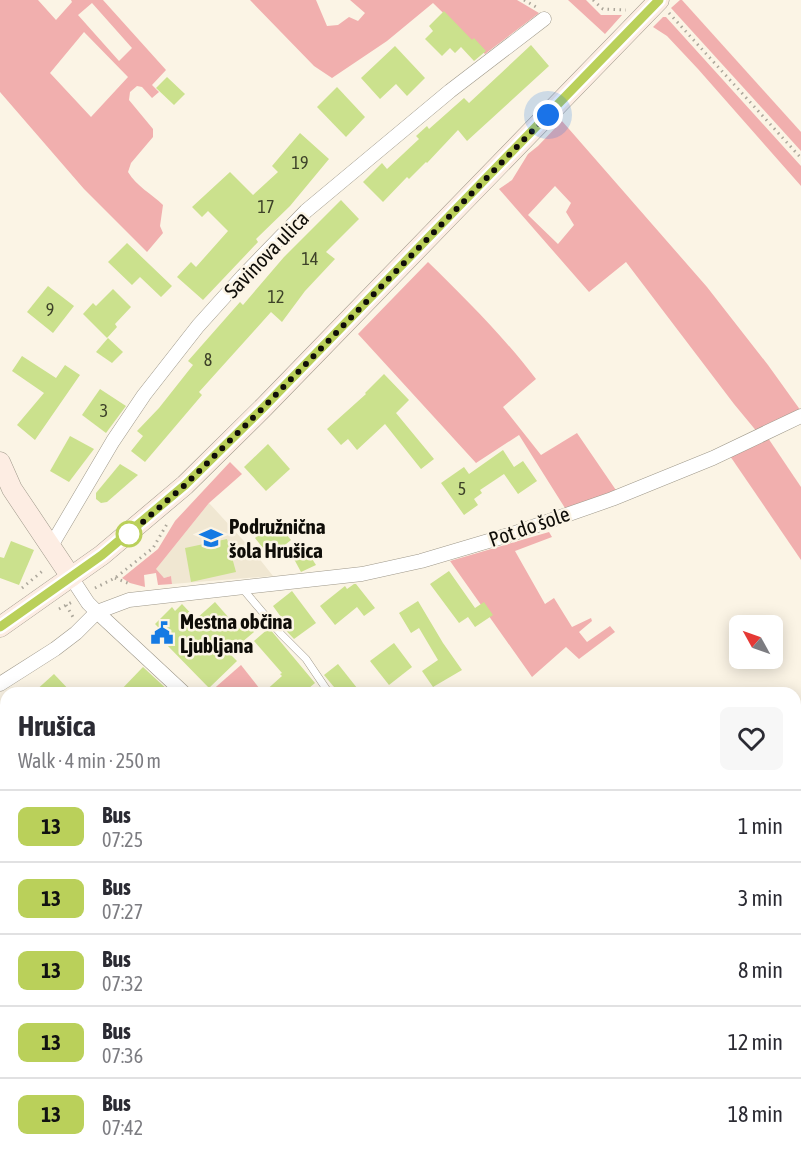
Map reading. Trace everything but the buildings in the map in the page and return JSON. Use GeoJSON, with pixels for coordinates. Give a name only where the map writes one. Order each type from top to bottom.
{"type":"FeatureCollection","features":[{"type":"Feature","properties":{"kind":"main road"},"geometry":{"type":"LineString","coordinates":[[0,627],[128,535],[225,446],[663,6]]}},
{"type":"Feature","properties":{"kind":"main road"},"geometry":{"type":"LineString","coordinates":[[0,462],[12,489],[52,555],[71,577]]}},
{"type":"Feature","properties":{"kind":"street","name":"Savinova ulica"},"geometry":{"type":"LineString","coordinates":[[52,555],[113,441],[144,395],[198,326],[243,276],[306,211],[450,91],[544,19]]}},
{"type":"Feature","properties":{"kind":"street","name":"Pot do šole"},"geometry":{"type":"LineString","coordinates":[[97,612],[129,600],[362,574],[421,561],[512,534],[612,499],[712,458],[801,416]]}},
{"type":"Feature","properties":{"kind":"street"},"geometry":{"type":"LineString","coordinates":[[71,577],[88,603],[178,687]]}},
{"type":"Feature","properties":{"kind":"street"},"geometry":{"type":"LineString","coordinates":[[0,684],[62,644],[97,612]]}},
{"type":"Feature","properties":{"kind":"lane"},"geometry":{"type":"LineString","coordinates":[[242,588],[306,660],[325,687]]}},
{"type":"Feature","properties":{"kind":"path"},"geometry":{"type":"LineString","coordinates":[[593,0],[603,9],[628,10]]}},
{"type":"Feature","properties":{"kind":"path"},"geometry":{"type":"LineString","coordinates":[[663,6],[801,158]]}},
{"type":"Feature","properties":{"kind":"path"},"geometry":{"type":"LineString","coordinates":[[15,593],[52,555]]}},
{"type":"Feature","properties":{"kind":"shaded area"},"geometry":{"type":"Polygon","coordinates":[[[0,0],[38,0],[56,20],[72,2],[71,0],[103,0],[166,70],[152,85],[159,92],[152,98],[142,87],[137,86],[130,92],[129,100],[153,129],[153,137],[131,163],[128,172],[140,186],[163,205],[160,226],[163,233],[147,252],[84,189],[0,92],[0,0]],[[92,3],[78,15],[119,61],[132,48],[92,3]],[[84,32],[50,73],[91,117],[128,77],[84,32]]]}},
{"type":"Feature","properties":{"kind":"shaded area"},"geometry":{"type":"Polygon","coordinates":[[[250,0],[316,0],[327,26],[338,25],[349,17],[358,21],[365,13],[350,0],[517,0],[539,13],[485,54],[433,3],[387,41],[332,78],[314,66],[250,0]]]}},
{"type":"Feature","properties":{"kind":"shaded area"},"geometry":{"type":"Polygon","coordinates":[[[568,0],[586,0],[601,15],[622,15],[605,34],[568,0]]]}},
{"type":"Feature","properties":{"kind":"shaded area"},"geometry":{"type":"Polygon","coordinates":[[[680,0],[801,132],[801,151],[671,8],[680,0]]]}},
{"type":"Feature","properties":{"kind":"shaded area"},"geometry":{"type":"Polygon","coordinates":[[[663,17],[666,17],[801,166],[801,186],[698,69],[667,36],[653,27],[663,17]]]}},
{"type":"Feature","properties":{"kind":"shaded area"},"geometry":{"type":"Polygon","coordinates":[[[562,121],[707,287],[801,411],[758,433],[626,262],[589,292],[499,189],[512,180],[528,154],[562,121]],[[555,186],[528,215],[558,244],[574,225],[566,212],[571,203],[555,186]]]}},
{"type":"Feature","properties":{"kind":"shaded area"},"geometry":{"type":"Polygon","coordinates":[[[428,262],[497,333],[536,379],[503,407],[541,455],[577,433],[620,496],[570,516],[519,435],[476,463],[358,334],[428,262]]]}},
{"type":"Feature","properties":{"kind":"shaded area"},"geometry":{"type":"Polygon","coordinates":[[[768,438],[801,487],[801,560],[730,456],[768,438]]]}},
{"type":"Feature","properties":{"kind":"shaded area"},"geometry":{"type":"Polygon","coordinates":[[[230,462],[242,474],[209,503],[156,569],[164,578],[171,576],[172,584],[158,585],[156,573],[144,575],[145,587],[122,578],[158,549],[175,521],[230,462]]]}},
{"type":"Feature","properties":{"kind":"shaded area","name":"Podružnična šola Hrušica"},"geometry":{"type":"Polygon","coordinates":[[[209,503],[273,576],[172,584],[171,576],[164,578],[155,570],[209,503]]]}},
{"type":"Feature","properties":{"kind":"shaded area"},"geometry":{"type":"Polygon","coordinates":[[[549,532],[552,537],[515,551],[545,604],[554,598],[572,627],[591,618],[592,621],[579,632],[587,642],[610,626],[615,632],[579,659],[566,647],[532,677],[450,561],[549,532]]]}},
{"type":"Feature","properties":{"kind":"shaded area"},"geometry":{"type":"Polygon","coordinates":[[[241,665],[258,687],[216,687],[241,665]]]}},
{"type":"Feature","properties":{"kind":"bus line","name":"13"},"geometry":{"type":"LineString","coordinates":[[0,627],[102,555],[185,485],[264,407],[659,0]]}},
{"type":"Feature","properties":{"kind":"place","name":"Podružnična šola Hrušica"},"geometry":{"type":"Point","coordinates":[211,538]}},
{"type":"Feature","properties":{"kind":"place","name":"Mestna občina Ljubljana"},"geometry":{"type":"Point","coordinates":[162,633]}},
{"type":"Feature","properties":{"kind":"route"},"geometry":{"type":"LineString","coordinates":[[129,534],[185,485],[264,407],[548,115]]}}]}
